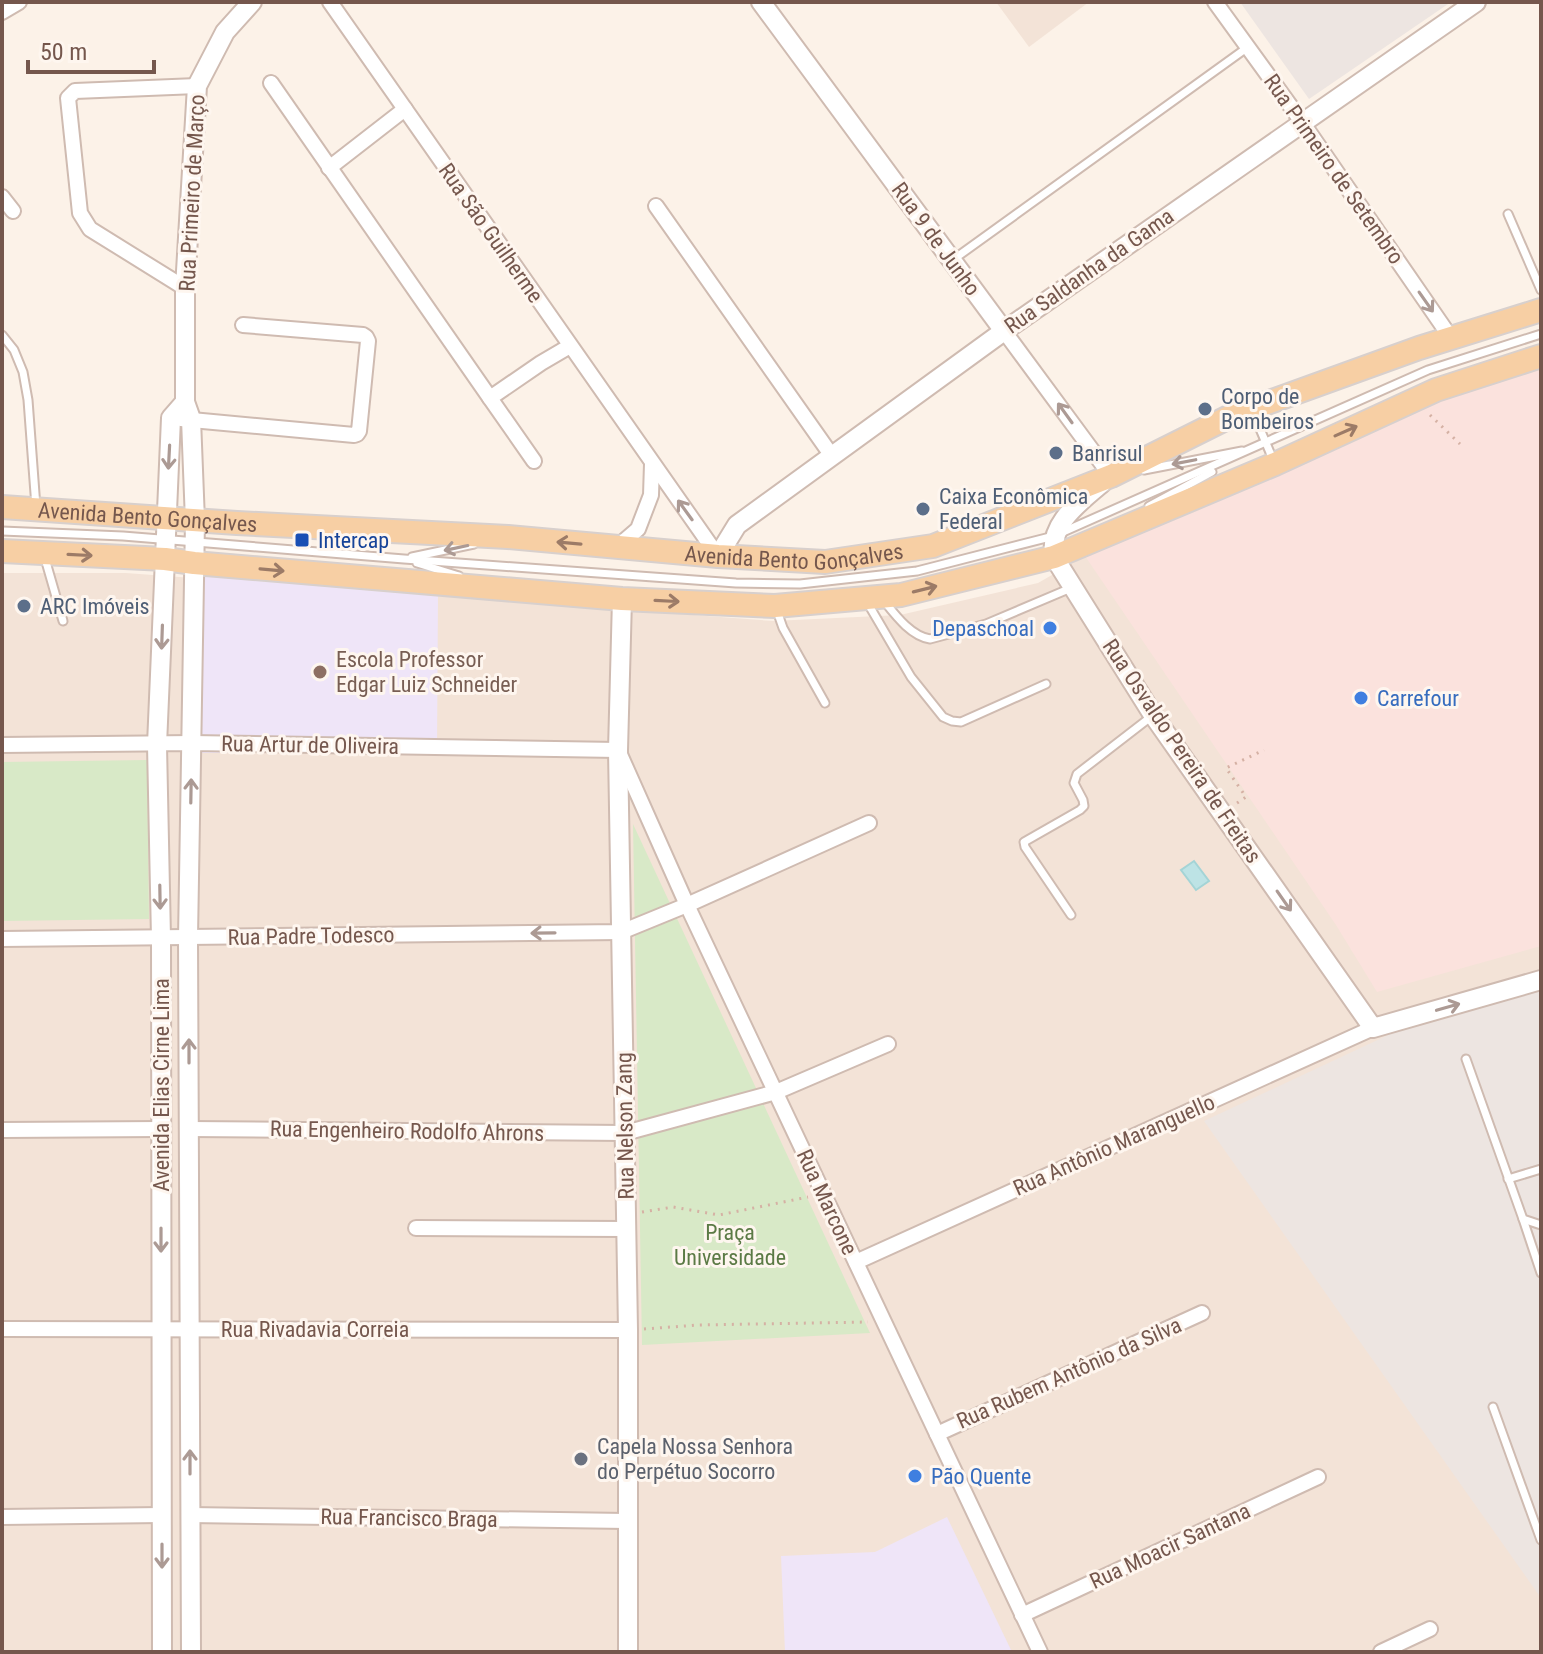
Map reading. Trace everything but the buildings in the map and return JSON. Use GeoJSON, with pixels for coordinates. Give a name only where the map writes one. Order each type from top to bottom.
{"type":"FeatureCollection","features":[{"type":"Feature","properties":{"kind":"main road","name":"Avenida Bento Gonçalves"},"geometry":{"type":"LineString","coordinates":[[2,551],[166,550],[195,542],[508,537],[616,548],[825,562],[933,546],[1111,476],[1251,408],[1541,310]]}},
{"type":"Feature","properties":{"kind":"main road","name":"Avenida Bento Gonçalves"},"geometry":{"type":"LineString","coordinates":[[2,507],[166,517],[195,542],[505,590],[775,606],[901,595],[1054,546],[1270,454],[1436,390],[1541,356]]}},
{"type":"Feature","properties":{"kind":"street"},"geometry":{"type":"LineString","coordinates":[[2,12],[19,2]]}},
{"type":"Feature","properties":{"kind":"street","name":"Rua Primeiro de Março"},"geometry":{"type":"LineString","coordinates":[[195,542],[185,288],[197,86],[225,32],[252,2]]}},
{"type":"Feature","properties":{"kind":"street","name":"Rua São Guilherme"},"geometry":{"type":"LineString","coordinates":[[330,2],[718,556]]}},
{"type":"Feature","properties":{"kind":"street","name":"Rua 9 de Junho"},"geometry":{"type":"LineString","coordinates":[[761,2],[1111,476]]}},
{"type":"Feature","properties":{"kind":"street","name":"Rua Primeiro de Setembro"},"geometry":{"type":"LineString","coordinates":[[1215,2],[1451,338]]}},
{"type":"Feature","properties":{"kind":"street","name":"Rua Saldanha da Gama"},"geometry":{"type":"LineString","coordinates":[[718,556],[737,525],[1004,331],[1302,122],[1443,16],[1476,2]]}},
{"type":"Feature","properties":{"kind":"street"},"geometry":{"type":"LineString","coordinates":[[271,83],[534,461]]}},
{"type":"Feature","properties":{"kind":"street"},"geometry":{"type":"LineString","coordinates":[[185,288],[90,229],[80,213],[68,98],[75,91],[197,86]]}},
{"type":"Feature","properties":{"kind":"street"},"geometry":{"type":"LineString","coordinates":[[329,168],[405,109]]}},
{"type":"Feature","properties":{"kind":"street"},"geometry":{"type":"LineString","coordinates":[[2,197],[13,211]]}},
{"type":"Feature","properties":{"kind":"street"},"geometry":{"type":"LineString","coordinates":[[656,206],[832,456]]}},
{"type":"Feature","properties":{"kind":"street"},"geometry":{"type":"LineString","coordinates":[[166,517],[171,418],[188,410],[354,435],[359,431],[366,337],[243,325]]}},
{"type":"Feature","properties":{"kind":"street"},"geometry":{"type":"LineString","coordinates":[[490,398],[570,346]]}},
{"type":"Feature","properties":{"kind":"street"},"geometry":{"type":"LineString","coordinates":[[616,548],[638,529],[651,495],[652,464]]}},
{"type":"Feature","properties":{"kind":"street"},"geometry":{"type":"LineString","coordinates":[[1054,546],[1062,521],[1111,476]]}},
{"type":"Feature","properties":{"kind":"street","name":"Avenida Elias Cirne Lima"},"geometry":{"type":"LineString","coordinates":[[162,1652],[161,938],[157,745],[166,517]]}},
{"type":"Feature","properties":{"kind":"street","name":"Avenida Elias Cirne Lima"},"geometry":{"type":"LineString","coordinates":[[191,1652],[188,938],[195,542]]}},
{"type":"Feature","properties":{"kind":"street","name":"Rua Osvaldo Pereira de Freitas"},"geometry":{"type":"LineString","coordinates":[[1054,546],[1073,587],[1153,715],[1373,1028]]}},
{"type":"Feature","properties":{"kind":"street","name":"Rua Nelson Zang"},"geometry":{"type":"LineString","coordinates":[[622,599],[618,750],[628,1330],[628,1652]]}},
{"type":"Feature","properties":{"kind":"street","name":"Rua Artur de Oliveira"},"geometry":{"type":"LineString","coordinates":[[2,745],[192,743],[618,750]]}},
{"type":"Feature","properties":{"kind":"street","name":"Rua Marcone"},"geometry":{"type":"LineString","coordinates":[[618,750],[687,905],[1040,1652]]}},
{"type":"Feature","properties":{"kind":"street"},"geometry":{"type":"LineString","coordinates":[[621,932],[869,823]]}},
{"type":"Feature","properties":{"kind":"street","name":"Rua Padre Todesco"},"geometry":{"type":"LineString","coordinates":[[2,939],[621,932]]}},
{"type":"Feature","properties":{"kind":"street"},"geometry":{"type":"LineString","coordinates":[[1373,1028],[1541,980]]}},
{"type":"Feature","properties":{"kind":"street","name":"Rua Antônio Maranguello"},"geometry":{"type":"LineString","coordinates":[[856,1262],[1373,1028]]}},
{"type":"Feature","properties":{"kind":"street","name":"Rua Engenheiro Rodolfo Ahrons"},"geometry":{"type":"LineString","coordinates":[[189,1129],[625,1133],[776,1092],[888,1044]]}},
{"type":"Feature","properties":{"kind":"street"},"geometry":{"type":"LineString","coordinates":[[2,1130],[161,1129]]}},
{"type":"Feature","properties":{"kind":"street"},"geometry":{"type":"LineString","coordinates":[[416,1228],[626,1222]]}},
{"type":"Feature","properties":{"kind":"street","name":"Rua Rubem Antônio da Silva"},"geometry":{"type":"LineString","coordinates":[[937,1434],[1202,1313]]}},
{"type":"Feature","properties":{"kind":"street","name":"Rua Rivadavia Correia"},"geometry":{"type":"LineString","coordinates":[[2,1329],[628,1330]]}},
{"type":"Feature","properties":{"kind":"street","name":"Rua Moacir Santana"},"geometry":{"type":"LineString","coordinates":[[1022,1615],[1318,1477]]}},
{"type":"Feature","properties":{"kind":"street"},"geometry":{"type":"LineString","coordinates":[[2,1517],[162,1515]]}},
{"type":"Feature","properties":{"kind":"street","name":"Rua Francisco Braga"},"geometry":{"type":"LineString","coordinates":[[190,1515],[627,1521]]}},
{"type":"Feature","properties":{"kind":"street"},"geometry":{"type":"LineString","coordinates":[[1381,1652],[1430,1629]]}},
{"type":"Feature","properties":{"kind":"lane"},"geometry":{"type":"LineString","coordinates":[[952,260],[1248,47]]}},
{"type":"Feature","properties":{"kind":"lane"},"geometry":{"type":"LineString","coordinates":[[1508,214],[1541,290]]}},
{"type":"Feature","properties":{"kind":"lane"},"geometry":{"type":"LineString","coordinates":[[1270,454],[1428,370],[1541,334]]}},
{"type":"Feature","properties":{"kind":"lane"},"geometry":{"type":"LineString","coordinates":[[2,335],[14,350],[23,372],[37,509]]}},
{"type":"Feature","properties":{"kind":"lane"},"geometry":{"type":"LineString","coordinates":[[1251,408],[1270,454]]}},
{"type":"Feature","properties":{"kind":"lane"},"geometry":{"type":"LineString","coordinates":[[195,542],[736,583],[800,584],[917,571],[1054,546],[1256,448]]}},
{"type":"Feature","properties":{"kind":"lane"},"geometry":{"type":"LineString","coordinates":[[1054,546],[1256,448]]}},
{"type":"Feature","properties":{"kind":"lane"},"geometry":{"type":"LineString","coordinates":[[1111,476],[1256,448],[1270,454]]}},
{"type":"Feature","properties":{"kind":"lane"},"geometry":{"type":"LineString","coordinates":[[2,531],[123,536],[166,550]]}},
{"type":"Feature","properties":{"kind":"lane"},"geometry":{"type":"LineString","coordinates":[[404,559],[508,537]]}},
{"type":"Feature","properties":{"kind":"lane"},"geometry":{"type":"LineString","coordinates":[[44,553],[63,621]]}},
{"type":"Feature","properties":{"kind":"lane"},"geometry":{"type":"LineString","coordinates":[[404,559],[505,590]]}},
{"type":"Feature","properties":{"kind":"lane"},"geometry":{"type":"LineString","coordinates":[[872,597],[924,638],[930,639],[986,624],[1073,587]]}},
{"type":"Feature","properties":{"kind":"lane"},"geometry":{"type":"LineString","coordinates":[[872,597],[911,677],[943,717],[961,722],[1046,684]]}},
{"type":"Feature","properties":{"kind":"lane"},"geometry":{"type":"LineString","coordinates":[[775,606],[783,628],[825,703]]}},
{"type":"Feature","properties":{"kind":"lane"},"geometry":{"type":"LineString","coordinates":[[1071,915],[1024,842],[1080,810],[1084,806],[1074,783],[1077,774],[1153,715]]}},
{"type":"Feature","properties":{"kind":"lane"},"geometry":{"type":"LineString","coordinates":[[1466,1059],[1541,1273]]}},
{"type":"Feature","properties":{"kind":"lane"},"geometry":{"type":"LineString","coordinates":[[1508,1179],[1541,1169]]}},
{"type":"Feature","properties":{"kind":"lane"},"geometry":{"type":"LineString","coordinates":[[1523,1219],[1541,1225]]}},
{"type":"Feature","properties":{"kind":"lane"},"geometry":{"type":"LineString","coordinates":[[1493,1407],[1541,1540]]}},
{"type":"Feature","properties":{"kind":"path"},"geometry":{"type":"LineString","coordinates":[[1436,410],[1429,413],[1460,444]]}},
{"type":"Feature","properties":{"kind":"path"},"geometry":{"type":"LineString","coordinates":[[1222,813],[1246,797],[1226,768],[1264,750]]}},
{"type":"Feature","properties":{"kind":"path"},"geometry":{"type":"LineString","coordinates":[[626,1222],[673,1207],[719,1215],[823,1194]]}},
{"type":"Feature","properties":{"kind":"path"},"geometry":{"type":"LineString","coordinates":[[628,1330],[698,1325],[884,1322]]}},
{"type":"Feature","properties":{"kind":"shaded area"},"geometry":{"type":"Polygon","coordinates":[[[996,2],[1089,2],[1029,47],[996,2]]]}},
{"type":"Feature","properties":{"kind":"shaded area"},"geometry":{"type":"Polygon","coordinates":[[[1240,2],[1451,2],[1309,99],[1240,2]]]}},
{"type":"Feature","properties":{"kind":"shaded area","name":"Intercap"},"geometry":{"type":"Polygon","coordinates":[[[1541,365],[1541,1652],[2,1652],[2,573],[126,573],[773,621],[900,615],[1038,583],[1085,556],[1441,400],[1541,365]]]}},
{"type":"Feature","properties":{"kind":"shaded area","name":"Carrefour"},"geometry":{"type":"Polygon","coordinates":[[[1541,365],[1541,946],[1377,992],[1336,925],[1085,556],[1360,431],[1541,365]]]}},
{"type":"Feature","properties":{"kind":"shaded area","name":"Escola Professor Edgar Luiz Schneider"},"geometry":{"type":"Polygon","coordinates":[[[201,576],[438,594],[437,751],[202,753],[201,576]]]}},
{"type":"Feature","properties":{"kind":"shaded area"},"geometry":{"type":"Polygon","coordinates":[[[1541,988],[1541,1598],[1204,1121],[1414,1023],[1541,988]]]}},
{"type":"Feature","properties":{"kind":"shaded area"},"geometry":{"type":"Polygon","coordinates":[[[947,1517],[1012,1652],[785,1652],[781,1556],[875,1552],[947,1517]]]}},
{"type":"Feature","properties":{"kind":"green space"},"geometry":{"type":"Polygon","coordinates":[[[147,760],[149,919],[2,921],[2,762],[147,760]]]}},
{"type":"Feature","properties":{"kind":"green space","name":"Praça Universidade"},"geometry":{"type":"Polygon","coordinates":[[[633,824],[870,1333],[642,1345],[633,824]]]}},
{"type":"Feature","properties":{"kind":"water"},"geometry":{"type":"Polygon","coordinates":[[[1194,861],[1209,881],[1196,890],[1181,870],[1194,861]]]}},
{"type":"Feature","properties":{"kind":"place","name":"Corpo de Bombeiros"},"geometry":{"type":"Point","coordinates":[1205,409]}},
{"type":"Feature","properties":{"kind":"place","name":"Banrisul"},"geometry":{"type":"Point","coordinates":[1056,453]}},
{"type":"Feature","properties":{"kind":"place","name":"Caixa Econômica Federal"},"geometry":{"type":"Point","coordinates":[923,509]}},
{"type":"Feature","properties":{"kind":"place","name":"Intercap"},"geometry":{"type":"Point","coordinates":[302,540]}},
{"type":"Feature","properties":{"kind":"place","name":"ARC Imóveis"},"geometry":{"type":"Point","coordinates":[24,606]}},
{"type":"Feature","properties":{"kind":"place","name":"Depaschoal"},"geometry":{"type":"Point","coordinates":[1050,628]}},
{"type":"Feature","properties":{"kind":"place","name":"Escola Professor Edgar Luiz Schneider"},"geometry":{"type":"Point","coordinates":[320,672]}},
{"type":"Feature","properties":{"kind":"place","name":"Carrefour"},"geometry":{"type":"Point","coordinates":[1361,698]}},
{"type":"Feature","properties":{"kind":"place","name":"Capela Nossa Senhora do Perpétuo Socorro"},"geometry":{"type":"Point","coordinates":[581,1459]}},
{"type":"Feature","properties":{"kind":"place","name":"Pão Quente"},"geometry":{"type":"Point","coordinates":[915,1476]}}]}
